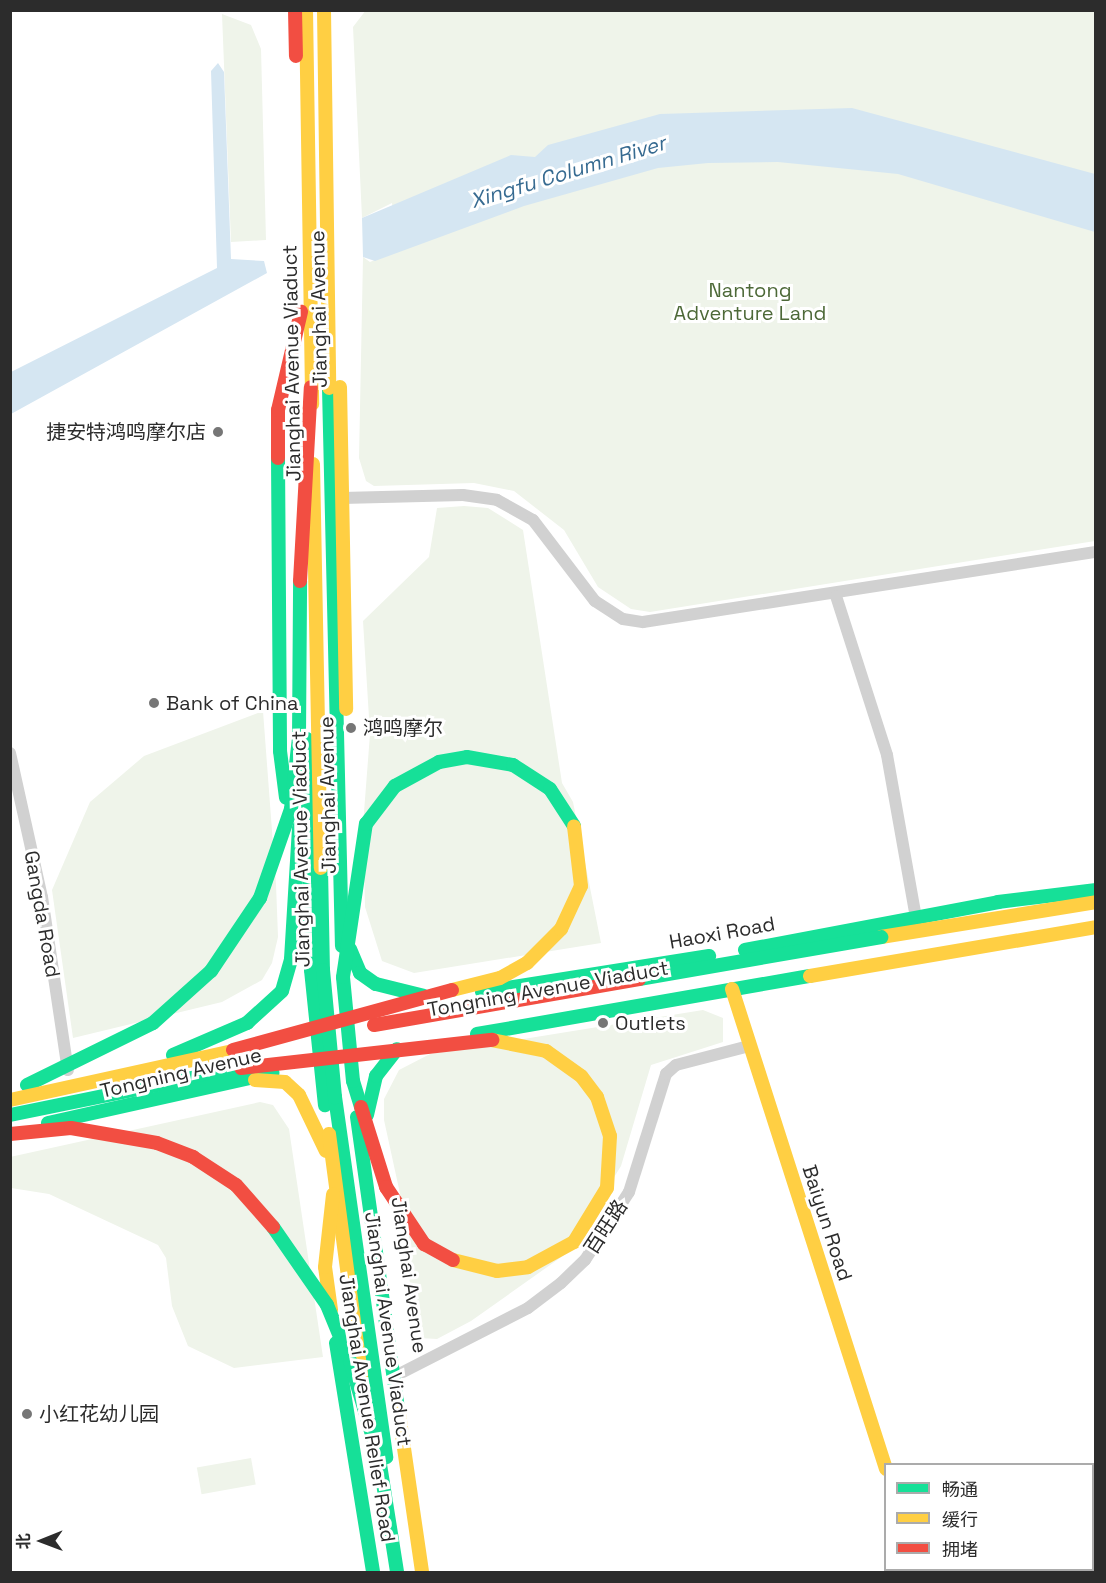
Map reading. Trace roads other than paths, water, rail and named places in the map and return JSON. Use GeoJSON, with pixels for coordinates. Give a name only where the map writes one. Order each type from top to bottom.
{"type":"FeatureCollection","features":[{"type":"Feature","properties":{"kind":"main road","name":"Jianghai Avenue"},"geometry":{"type":"LineString","coordinates":[[295,10],[310,889],[315,1023],[391,1572]]}},
{"type":"Feature","properties":{"kind":"main road","name":"Jianghai Avenue Viaduct"},"geometry":{"type":"LineString","coordinates":[[306,10],[323,970],[335,1096],[404,1572]]}},
{"type":"Feature","properties":{"kind":"main road","name":"Jianghai Avenue Viaduct"},"geometry":{"type":"LineString","coordinates":[[324,10],[331,573],[343,977],[353,1081],[422,1572]]}},
{"type":"Feature","properties":{"kind":"main road","name":"Jianghai Avenue"},"geometry":{"type":"LineString","coordinates":[[333,10],[350,949],[354,1015],[433,1572]]}},
{"type":"Feature","properties":{"kind":"main road"},"geometry":{"type":"LineString","coordinates":[[301,312],[278,410],[280,751],[294,860],[310,889]]}},
{"type":"Feature","properties":{"kind":"main road"},"geometry":{"type":"LineString","coordinates":[[10,1088],[71,1067],[153,1023],[211,971],[260,898],[291,809],[299,738],[301,503],[311,387]]}},
{"type":"Feature","properties":{"kind":"main road"},"geometry":{"type":"LineString","coordinates":[[233,1050],[500,978],[527,963],[561,929],[581,886],[574,827],[550,789],[513,765],[467,757],[439,762],[394,786],[366,824],[360,847],[343,977]]}},
{"type":"Feature","properties":{"kind":"main road"},"geometry":{"type":"LineString","coordinates":[[173,1055],[247,1023],[282,991],[291,958],[294,860],[308,764]]}},
{"type":"Feature","properties":{"kind":"main road","name":"Haoxi Road"},"geometry":{"type":"LineString","coordinates":[[354,1015],[916,917],[1095,890]]}},
{"type":"Feature","properties":{"kind":"main road","name":"Tongning Avenue Viaduct"},"geometry":{"type":"LineString","coordinates":[[10,1100],[233,1050],[1095,902]]}},
{"type":"Feature","properties":{"kind":"main road","name":"Tongning Avenue Viaduct"},"geometry":{"type":"LineString","coordinates":[[10,1115],[487,1018],[1095,916]]}},
{"type":"Feature","properties":{"kind":"main road"},"geometry":{"type":"LineString","coordinates":[[360,1055],[1095,927]]}},
{"type":"Feature","properties":{"kind":"main road"},"geometry":{"type":"LineString","coordinates":[[350,949],[360,973],[376,984],[409,994],[447,998]]}},
{"type":"Feature","properties":{"kind":"main road","name":"Baiyun Road"},"geometry":{"type":"LineString","coordinates":[[732,989],[884,1466]]}},
{"type":"Feature","properties":{"kind":"main road","name":"Tongning Avenue"},"geometry":{"type":"LineString","coordinates":[[10,1088],[354,1015]]}},
{"type":"Feature","properties":{"kind":"main road"},"geometry":{"type":"LineString","coordinates":[[241,1068],[492,1040],[546,1051],[582,1076],[605,1117],[611,1151],[600,1207],[574,1242],[541,1263],[497,1270],[457,1263],[424,1244],[386,1187],[353,1081]]}},
{"type":"Feature","properties":{"kind":"main road"},"geometry":{"type":"LineString","coordinates":[[367,1115],[376,1076],[397,1048]]}},
{"type":"Feature","properties":{"kind":"main road","name":"Tongning Avenue"},"geometry":{"type":"LineString","coordinates":[[10,1132],[360,1055]]}},
{"type":"Feature","properties":{"kind":"main road"},"geometry":{"type":"LineString","coordinates":[[235,1082],[285,1082],[299,1095],[335,1178]]}},
{"type":"Feature","properties":{"kind":"main road"},"geometry":{"type":"LineString","coordinates":[[10,1132],[71,1128],[157,1143],[193,1157],[236,1185],[265,1215],[315,1284],[350,1361],[379,1458],[397,1572]]}},
{"type":"Feature","properties":{"kind":"main road","name":"Jianghai Avenue Relief Road"},"geometry":{"type":"LineString","coordinates":[[335,1178],[325,1267],[373,1572]]}},
{"type":"Feature","properties":{"kind":"street"},"geometry":{"type":"LineString","coordinates":[[342,498],[464,495],[519,509],[549,538],[595,601],[623,619],[673,621],[1095,552]]}},
{"type":"Feature","properties":{"kind":"street"},"geometry":{"type":"LineString","coordinates":[[836,596],[886,754],[916,917]]}},
{"type":"Feature","properties":{"kind":"street","name":"Gangda Road"},"geometry":{"type":"LineString","coordinates":[[10,753],[42,897],[69,1076]]}},
{"type":"Feature","properties":{"kind":"street","name":"百旺路"},"geometry":{"type":"LineString","coordinates":[[403,1372],[528,1308],[561,1283],[585,1260],[629,1192],[666,1074],[676,1065],[749,1046]]}},
{"type":"Feature","properties":{"kind":"water"},"geometry":{"type":"Polygon","coordinates":[[[218,63],[224,72],[231,259],[264,261],[267,273],[11,414],[11,372],[217,268],[211,71],[218,63]]]}},
{"type":"Feature","properties":{"kind":"water","name":"Xingfu Column River"},"geometry":{"type":"Polygon","coordinates":[[[852,108],[1095,174],[1095,232],[898,174],[778,162],[708,163],[658,168],[524,206],[375,261],[363,257],[362,218],[511,155],[535,157],[548,145],[660,114],[852,108]]]}},
{"type":"Feature","properties":{"kind":"place","name":"捷安特鸿鸣摩尔店"},"geometry":{"type":"Point","coordinates":[218,432]}},
{"type":"Feature","properties":{"kind":"place","name":"Bank of China"},"geometry":{"type":"Point","coordinates":[154,703]}},
{"type":"Feature","properties":{"kind":"place","name":"鸿鸣摩尔"},"geometry":{"type":"Point","coordinates":[351,728]}},
{"type":"Feature","properties":{"kind":"place","name":"Outlets"},"geometry":{"type":"Point","coordinates":[603,1023]}},
{"type":"Feature","properties":{"kind":"place","name":"小红花幼儿园"},"geometry":{"type":"Point","coordinates":[27,1414]}},
{"type":"Feature","properties":{"kind":"park label","name":"Nantong Adventure Land"},"geometry":{"type":"Point","coordinates":[750,302]}}]}
